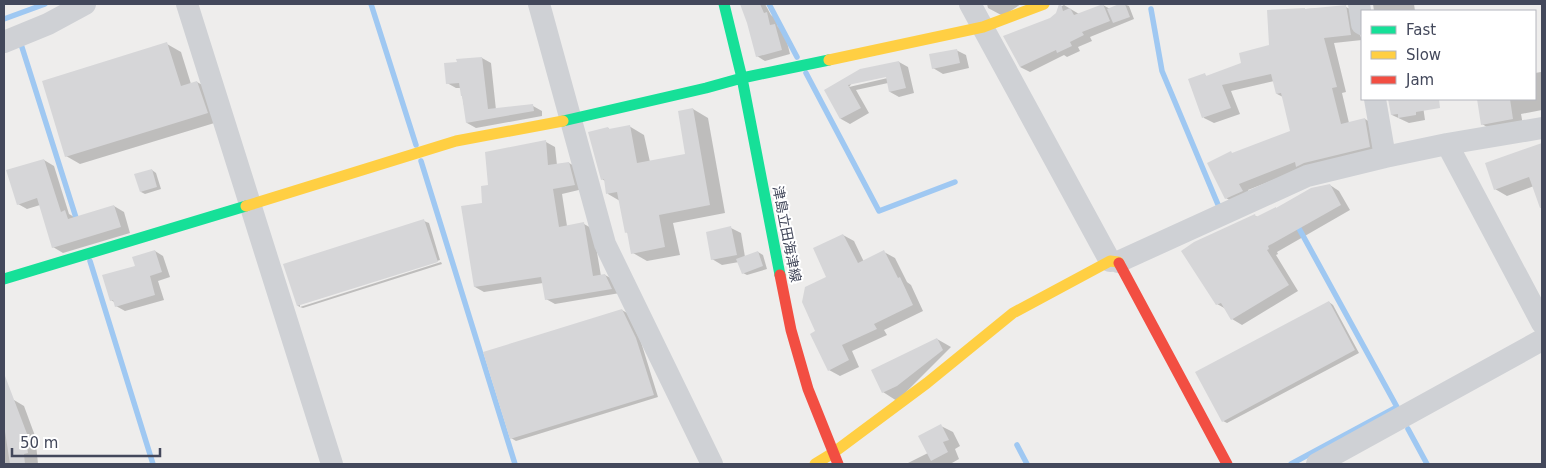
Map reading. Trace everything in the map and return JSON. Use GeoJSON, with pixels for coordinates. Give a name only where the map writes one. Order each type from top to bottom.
{"type":"FeatureCollection","features":[{"type":"Feature","properties":{"kind":"street"},"geometry":{"type":"LineString","coordinates":[[4,42],[48,24],[85,4]]}},
{"type":"Feature","properties":{"kind":"street"},"geometry":{"type":"LineString","coordinates":[[187,4],[332,464]]}},
{"type":"Feature","properties":{"kind":"street"},"geometry":{"type":"LineString","coordinates":[[539,4],[605,244],[712,464]]}},
{"type":"Feature","properties":{"kind":"street","name":"津島立田海津線"},"geometry":{"type":"LineString","coordinates":[[724,4],[742,78],[791,330],[808,389],[838,464]]}},
{"type":"Feature","properties":{"kind":"street"},"geometry":{"type":"LineString","coordinates":[[970,4],[1227,464]]}},
{"type":"Feature","properties":{"kind":"street"},"geometry":{"type":"LineString","coordinates":[[4,279],[456,141],[570,120],[742,78],[983,27],[1044,4]]}},
{"type":"Feature","properties":{"kind":"street"},"geometry":{"type":"LineString","coordinates":[[1359,4],[1361,17]]}},
{"type":"Feature","properties":{"kind":"street"},"geometry":{"type":"LineString","coordinates":[[1375,100],[1385,157]]}},
{"type":"Feature","properties":{"kind":"street"},"geometry":{"type":"LineString","coordinates":[[815,464],[834,453],[927,383],[1013,313],[1114,262],[1307,176],[1446,144],[1542,128]]}},
{"type":"Feature","properties":{"kind":"street"},"geometry":{"type":"LineString","coordinates":[[1446,144],[1542,323]]}},
{"type":"Feature","properties":{"kind":"street"},"geometry":{"type":"LineString","coordinates":[[1316,464],[1542,340]]}},
{"type":"Feature","properties":{"kind":"building"},"geometry":{"type":"Polygon","coordinates":[[[740,4],[760,4],[764,13],[767,12],[770,25],[775,24],[782,50],[756,57],[740,4]]]}},
{"type":"Feature","properties":{"kind":"building"},"geometry":{"type":"Polygon","coordinates":[[[1059,4],[1061,4],[1063,11],[1070,8],[1074,15],[1103,4],[1110,21],[1082,32],[1084,35],[1070,42],[1072,46],[1057,53],[1056,50],[1020,67],[1003,36],[1050,18],[1056,13],[1059,4]]]}},
{"type":"Feature","properties":{"kind":"building"},"geometry":{"type":"Polygon","coordinates":[[[1119,4],[1125,4],[1130,17],[1113,23],[1107,9],[1119,4]]]}},
{"type":"Feature","properties":{"kind":"building"},"geometry":{"type":"Polygon","coordinates":[[[1346,5],[1351,35],[1324,38],[1337,87],[1332,88],[1341,124],[1365,118],[1370,147],[1304,163],[1296,167],[1295,162],[1239,184],[1243,191],[1225,199],[1207,163],[1231,151],[1232,153],[1290,131],[1281,93],[1276,94],[1271,74],[1222,85],[1231,108],[1202,118],[1188,79],[1205,73],[1206,76],[1241,63],[1239,53],[1269,45],[1267,10],[1346,5]]]}},
{"type":"Feature","properties":{"kind":"building"},"geometry":{"type":"Polygon","coordinates":[[[167,42],[181,86],[197,81],[208,113],[65,157],[42,81],[167,42]]]}},
{"type":"Feature","properties":{"kind":"building"},"geometry":{"type":"Polygon","coordinates":[[[957,49],[960,63],[932,69],[929,54],[957,49]]]}},
{"type":"Feature","properties":{"kind":"building"},"geometry":{"type":"Polygon","coordinates":[[[482,57],[488,109],[533,104],[534,111],[466,123],[459,83],[446,84],[444,63],[457,62],[456,59],[482,57]]]}},
{"type":"Feature","properties":{"kind":"building"},"geometry":{"type":"Polygon","coordinates":[[[899,61],[906,88],[889,92],[886,77],[848,85],[861,108],[840,119],[824,90],[860,69],[899,61]]]}},
{"type":"Feature","properties":{"kind":"building"},"geometry":{"type":"Polygon","coordinates":[[[1388,100],[1439,100],[1440,108],[1416,112],[1416,115],[1398,118],[1398,114],[1391,115],[1388,100]]]}},
{"type":"Feature","properties":{"kind":"building"},"geometry":{"type":"Polygon","coordinates":[[[1477,100],[1510,100],[1513,119],[1481,125],[1477,100]]]}},
{"type":"Feature","properties":{"kind":"building"},"geometry":{"type":"Polygon","coordinates":[[[693,108],[710,205],[659,215],[665,247],[631,254],[617,192],[606,194],[604,179],[601,180],[588,132],[608,127],[609,129],[630,125],[637,163],[685,154],[678,111],[693,108]]]}},
{"type":"Feature","properties":{"kind":"building"},"geometry":{"type":"Polygon","coordinates":[[[546,140],[548,165],[569,162],[575,185],[553,189],[559,227],[584,222],[593,276],[605,274],[612,289],[545,300],[541,277],[474,287],[461,206],[482,203],[481,186],[488,185],[485,152],[546,140]]]}},
{"type":"Feature","properties":{"kind":"building"},"geometry":{"type":"Polygon","coordinates":[[[1542,143],[1542,208],[1540,208],[1529,177],[1494,190],[1485,163],[1542,143]]]}},
{"type":"Feature","properties":{"kind":"building"},"geometry":{"type":"Polygon","coordinates":[[[44,159],[61,212],[65,210],[68,219],[114,205],[121,227],[52,248],[37,198],[17,205],[6,170],[44,159]]]}},
{"type":"Feature","properties":{"kind":"building"},"geometry":{"type":"Polygon","coordinates":[[[152,169],[157,187],[140,192],[134,174],[152,169]]]}},
{"type":"Feature","properties":{"kind":"building"},"geometry":{"type":"Polygon","coordinates":[[[1330,184],[1341,205],[1268,246],[1269,249],[1267,250],[1289,285],[1231,320],[1221,303],[1216,305],[1181,251],[1194,242],[1255,214],[1256,217],[1276,208],[1311,188],[1330,184]]]}},
{"type":"Feature","properties":{"kind":"building"},"geometry":{"type":"Polygon","coordinates":[[[424,219],[438,262],[297,306],[283,264],[424,219]]]}},
{"type":"Feature","properties":{"kind":"building"},"geometry":{"type":"Polygon","coordinates":[[[731,226],[737,255],[711,260],[706,232],[731,226]]]}},
{"type":"Feature","properties":{"kind":"building"},"geometry":{"type":"Polygon","coordinates":[[[843,234],[858,263],[884,250],[898,278],[900,277],[913,305],[874,324],[877,329],[842,345],[849,360],[828,371],[810,334],[815,331],[802,302],[805,287],[826,277],[813,248],[843,234]]]}},
{"type":"Feature","properties":{"kind":"building"},"geometry":{"type":"Polygon","coordinates":[[[155,250],[162,272],[150,276],[155,295],[115,307],[113,300],[110,301],[102,275],[135,266],[132,257],[155,250]]]}},
{"type":"Feature","properties":{"kind":"building"},"geometry":{"type":"Polygon","coordinates":[[[758,251],[763,266],[742,274],[736,259],[758,251]]]}},
{"type":"Feature","properties":{"kind":"building"},"geometry":{"type":"Polygon","coordinates":[[[1329,301],[1355,350],[1222,422],[1195,372],[1329,301]]]}},
{"type":"Feature","properties":{"kind":"building"},"geometry":{"type":"Polygon","coordinates":[[[622,309],[636,338],[654,395],[510,439],[483,352],[622,309]]]}},
{"type":"Feature","properties":{"kind":"building"},"geometry":{"type":"Polygon","coordinates":[[[937,338],[943,350],[897,386],[882,393],[871,370],[937,338]]]}},
{"type":"Feature","properties":{"kind":"building"},"geometry":{"type":"Polygon","coordinates":[[[4,376],[29,439],[26,439],[28,453],[24,454],[25,464],[10,464],[4,425],[4,376]]]}},
{"type":"Feature","properties":{"kind":"building"},"geometry":{"type":"Polygon","coordinates":[[[941,424],[949,440],[943,442],[948,452],[931,461],[918,436],[941,424]]]}},
{"type":"Feature","properties":{"kind":"waterway"},"geometry":{"type":"LineString","coordinates":[[4,19],[45,4]]}},
{"type":"Feature","properties":{"kind":"waterway"},"geometry":{"type":"LineString","coordinates":[[371,4],[416,145]]}},
{"type":"Feature","properties":{"kind":"waterway"},"geometry":{"type":"LineString","coordinates":[[769,4],[797,57]]}},
{"type":"Feature","properties":{"kind":"waterway"},"geometry":{"type":"LineString","coordinates":[[1151,9],[1162,71],[1219,207],[1221,206]]}},
{"type":"Feature","properties":{"kind":"waterway"},"geometry":{"type":"LineString","coordinates":[[20,41],[78,224]]}},
{"type":"Feature","properties":{"kind":"waterway"},"geometry":{"type":"LineString","coordinates":[[806,73],[879,211],[955,182]]}},
{"type":"Feature","properties":{"kind":"waterway"},"geometry":{"type":"LineString","coordinates":[[421,161],[515,464]]}},
{"type":"Feature","properties":{"kind":"waterway"},"geometry":{"type":"LineString","coordinates":[[1291,464],[1397,407],[1296,223]]}},
{"type":"Feature","properties":{"kind":"waterway"},"geometry":{"type":"LineString","coordinates":[[90,261],[153,464]]}},
{"type":"Feature","properties":{"kind":"waterway"},"geometry":{"type":"LineString","coordinates":[[1408,429],[1427,464]]}},
{"type":"Feature","properties":{"kind":"waterway"},"geometry":{"type":"LineString","coordinates":[[1017,445],[1027,464]]}},
{"type":"Feature","properties":{"kind":"traffic: fast"},"geometry":{"type":"LineString","coordinates":[[724,4],[742,78],[780,275]]}},
{"type":"Feature","properties":{"kind":"traffic: fast"},"geometry":{"type":"LineString","coordinates":[[563,121],[742,78],[829,60]]}},
{"type":"Feature","properties":{"kind":"traffic: fast"},"geometry":{"type":"LineString","coordinates":[[4,279],[246,206]]}},
{"type":"Feature","properties":{"kind":"traffic: slow"},"geometry":{"type":"LineString","coordinates":[[829,60],[983,27],[1044,4]]}},
{"type":"Feature","properties":{"kind":"traffic: slow"},"geometry":{"type":"LineString","coordinates":[[246,206],[456,141],[563,121]]}},
{"type":"Feature","properties":{"kind":"traffic: slow"},"geometry":{"type":"LineString","coordinates":[[815,464],[833,453],[927,383],[1013,313],[1110,261],[1119,263]]}},
{"type":"Feature","properties":{"kind":"traffic: jam"},"geometry":{"type":"LineString","coordinates":[[1119,263],[1227,464]]}},
{"type":"Feature","properties":{"kind":"traffic: jam"},"geometry":{"type":"LineString","coordinates":[[780,275],[791,330],[808,389],[838,464]]}}]}
